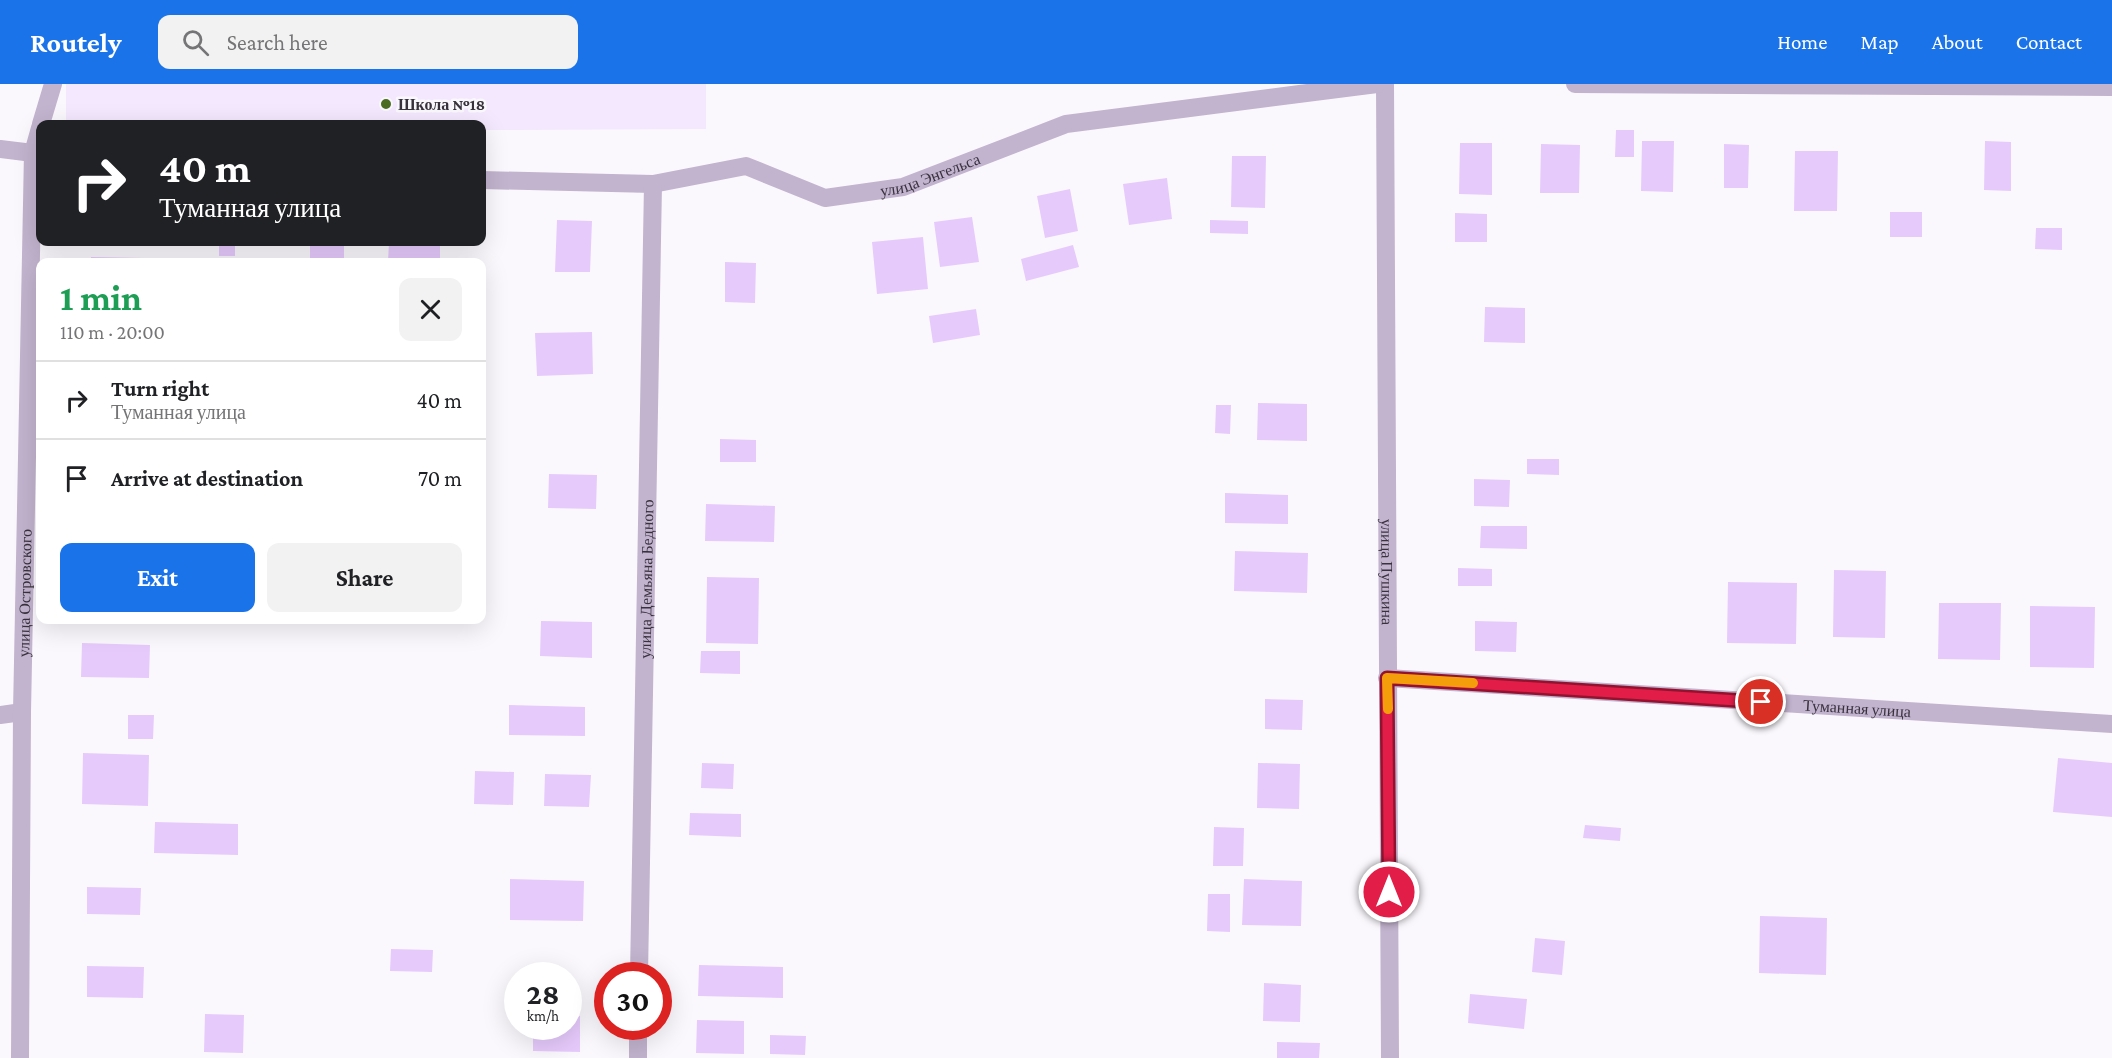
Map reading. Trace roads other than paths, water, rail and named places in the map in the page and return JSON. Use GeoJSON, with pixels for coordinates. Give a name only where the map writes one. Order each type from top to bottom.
{"type":"FeatureCollection","features":[{"type":"Feature","properties":{"kind":"street","name":"улица Островского"},"geometry":{"type":"LineString","coordinates":[[43,120],[53,84]]}},
{"type":"Feature","properties":{"kind":"street","name":"улица Энгельса"},"geometry":{"type":"LineString","coordinates":[[486,180],[653,184],[746,166],[825,198],[903,186],[1066,124],[1377,84]]}},
{"type":"Feature","properties":{"kind":"street","name":"улица Пушкина"},"geometry":{"type":"LineString","coordinates":[[1385,84],[1390,1058]]}},
{"type":"Feature","properties":{"kind":"street"},"geometry":{"type":"LineString","coordinates":[[1575,84],[2112,87]]}},
{"type":"Feature","properties":{"kind":"street","name":"улица Островского"},"geometry":{"type":"LineString","coordinates":[[20,1058],[22,712],[33,153],[36,143]]}},
{"type":"Feature","properties":{"kind":"street"},"geometry":{"type":"LineString","coordinates":[[0,148],[33,153]]}},
{"type":"Feature","properties":{"kind":"street","name":"улица Демьяна Бедного"},"geometry":{"type":"LineString","coordinates":[[639,962],[653,184]]}},
{"type":"Feature","properties":{"kind":"street","name":"Туманная улица"},"geometry":{"type":"LineString","coordinates":[[1387,678],[2112,724]]}},
{"type":"Feature","properties":{"kind":"street"},"geometry":{"type":"LineString","coordinates":[[0,715],[22,712]]}},
{"type":"Feature","properties":{"kind":"street"},"geometry":{"type":"LineString","coordinates":[[638,1040],[638,1058]]}},
{"type":"Feature","properties":{"kind":"place","name":"Школа №18"},"geometry":{"type":"Point","coordinates":[386,104]}}]}
